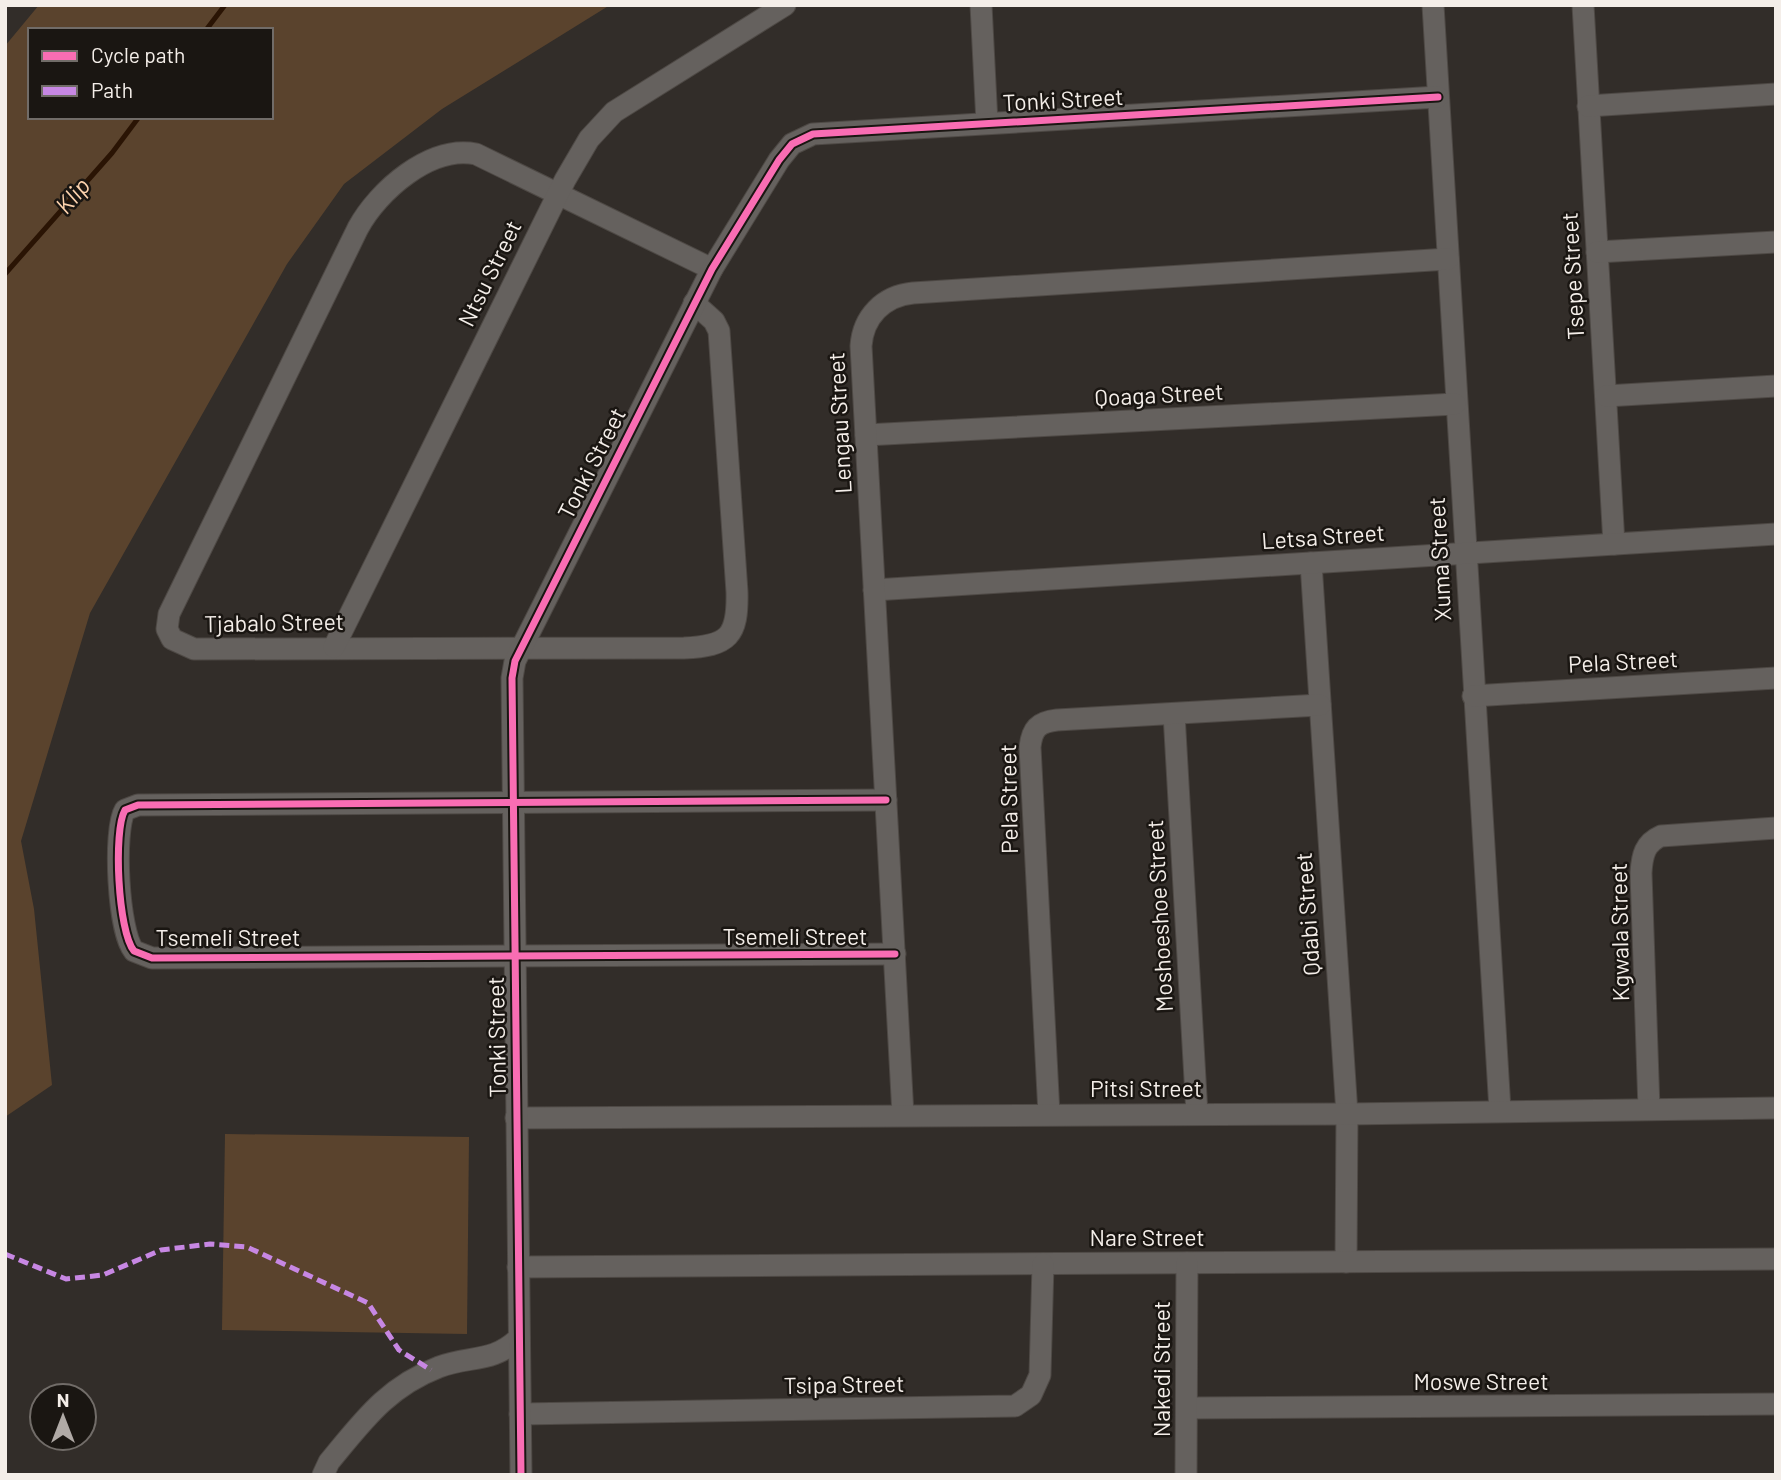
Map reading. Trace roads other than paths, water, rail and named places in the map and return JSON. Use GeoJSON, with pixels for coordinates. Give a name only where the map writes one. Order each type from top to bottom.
{"type":"FeatureCollection","features":[{"type":"Feature","properties":{"kind":"street","name":"Ntsu Street"},"geometry":{"type":"LineString","coordinates":[[334,647],[558,194],[589,139],[614,112],[785,5]]}},
{"type":"Feature","properties":{"kind":"street"},"geometry":{"type":"LineString","coordinates":[[981,5],[987,122]]}},
{"type":"Feature","properties":{"kind":"street","name":"Xuma Street"},"geometry":{"type":"LineString","coordinates":[[1433,5],[1455,404],[1500,1110]]}},
{"type":"Feature","properties":{"kind":"street","name":"Tsepe Street"},"geometry":{"type":"LineString","coordinates":[[1583,5],[1614,544]]}},
{"type":"Feature","properties":{"kind":"street"},"geometry":{"type":"LineString","coordinates":[[1588,106],[1776,94]]}},
{"type":"Feature","properties":{"kind":"street","name":"Tonki Street"},"geometry":{"type":"LineString","coordinates":[[521,1475],[512,678],[519,647],[694,303],[779,160],[798,139],[813,134],[1438,97]]}},
{"type":"Feature","properties":{"kind":"street","name":"Tjabalo Street"},"geometry":{"type":"LineString","coordinates":[[694,303],[714,321],[719,331],[737,592],[734,628],[726,639],[697,647],[188,649],[172,639],[167,619],[358,228],[376,202],[391,187],[432,161],[467,153],[484,158],[712,269]]}},
{"type":"Feature","properties":{"kind":"street"},"geometry":{"type":"LineString","coordinates":[[1597,252],[1776,242]]}},
{"type":"Feature","properties":{"kind":"street","name":"Lengau Street"},"geometry":{"type":"LineString","coordinates":[[903,1115],[862,334],[877,308],[898,295],[1448,259]]}},
{"type":"Feature","properties":{"kind":"street"},"geometry":{"type":"LineString","coordinates":[[1606,396],[1776,386]]}},
{"type":"Feature","properties":{"kind":"street","name":"Qoaga Street"},"geometry":{"type":"LineString","coordinates":[[866,435],[1455,404]]}},
{"type":"Feature","properties":{"kind":"street","name":"Letsa Street"},"geometry":{"type":"LineString","coordinates":[[874,590],[1776,534]]}},
{"type":"Feature","properties":{"kind":"street","name":"Qdabi Street"},"geometry":{"type":"LineString","coordinates":[[1311,563],[1347,1114],[1346,1262]]}},
{"type":"Feature","properties":{"kind":"street","name":"Pela Street"},"geometry":{"type":"LineString","coordinates":[[1473,696],[1776,678]]}},
{"type":"Feature","properties":{"kind":"street","name":"Pela Street"},"geometry":{"type":"LineString","coordinates":[[1049,1114],[1031,735],[1045,721],[1320,705]]}},
{"type":"Feature","properties":{"kind":"street","name":"Moshoeshoe Street"},"geometry":{"type":"LineString","coordinates":[[1174,714],[1197,1114]]}},
{"type":"Feature","properties":{"kind":"street","name":"Tsemeli Street"},"geometry":{"type":"LineString","coordinates":[[886,800],[138,805],[125,810],[118,833],[124,933],[130,946],[142,956],[895,954]]}},
{"type":"Feature","properties":{"kind":"street","name":"Kgwala Street"},"geometry":{"type":"LineString","coordinates":[[1649,1109],[1641,873],[1643,853],[1648,844],[1661,836],[1776,828]]}},
{"type":"Feature","properties":{"kind":"street","name":"Pitsi Street"},"geometry":{"type":"LineString","coordinates":[[516,1118],[1347,1114],[1776,1108]]}},
{"type":"Feature","properties":{"kind":"street","name":"Nare Street"},"geometry":{"type":"LineString","coordinates":[[518,1267],[1776,1259]]}},
{"type":"Feature","properties":{"kind":"street","name":"Nakedi Street"},"geometry":{"type":"LineString","coordinates":[[1186,1475],[1187,1263]]}},
{"type":"Feature","properties":{"kind":"street","name":"Tsipa Street"},"geometry":{"type":"LineString","coordinates":[[520,1414],[1015,1406],[1031,1395],[1040,1375],[1043,1264]]}},
{"type":"Feature","properties":{"kind":"street"},"geometry":{"type":"LineString","coordinates":[[323,1475],[329,1462],[398,1386],[441,1365],[482,1360],[509,1348],[519,1338]]}},
{"type":"Feature","properties":{"kind":"street","name":"Moswe Street"},"geometry":{"type":"LineString","coordinates":[[1187,1408],[1776,1404]]}},
{"type":"Feature","properties":{"kind":"waterway","name":"Klip"},"geometry":{"type":"LineString","coordinates":[[208,28],[225,5]]}},
{"type":"Feature","properties":{"kind":"waterway","name":"Klip"},"geometry":{"type":"LineString","coordinates":[[5,274],[112,153],[138,119]]}}]}
